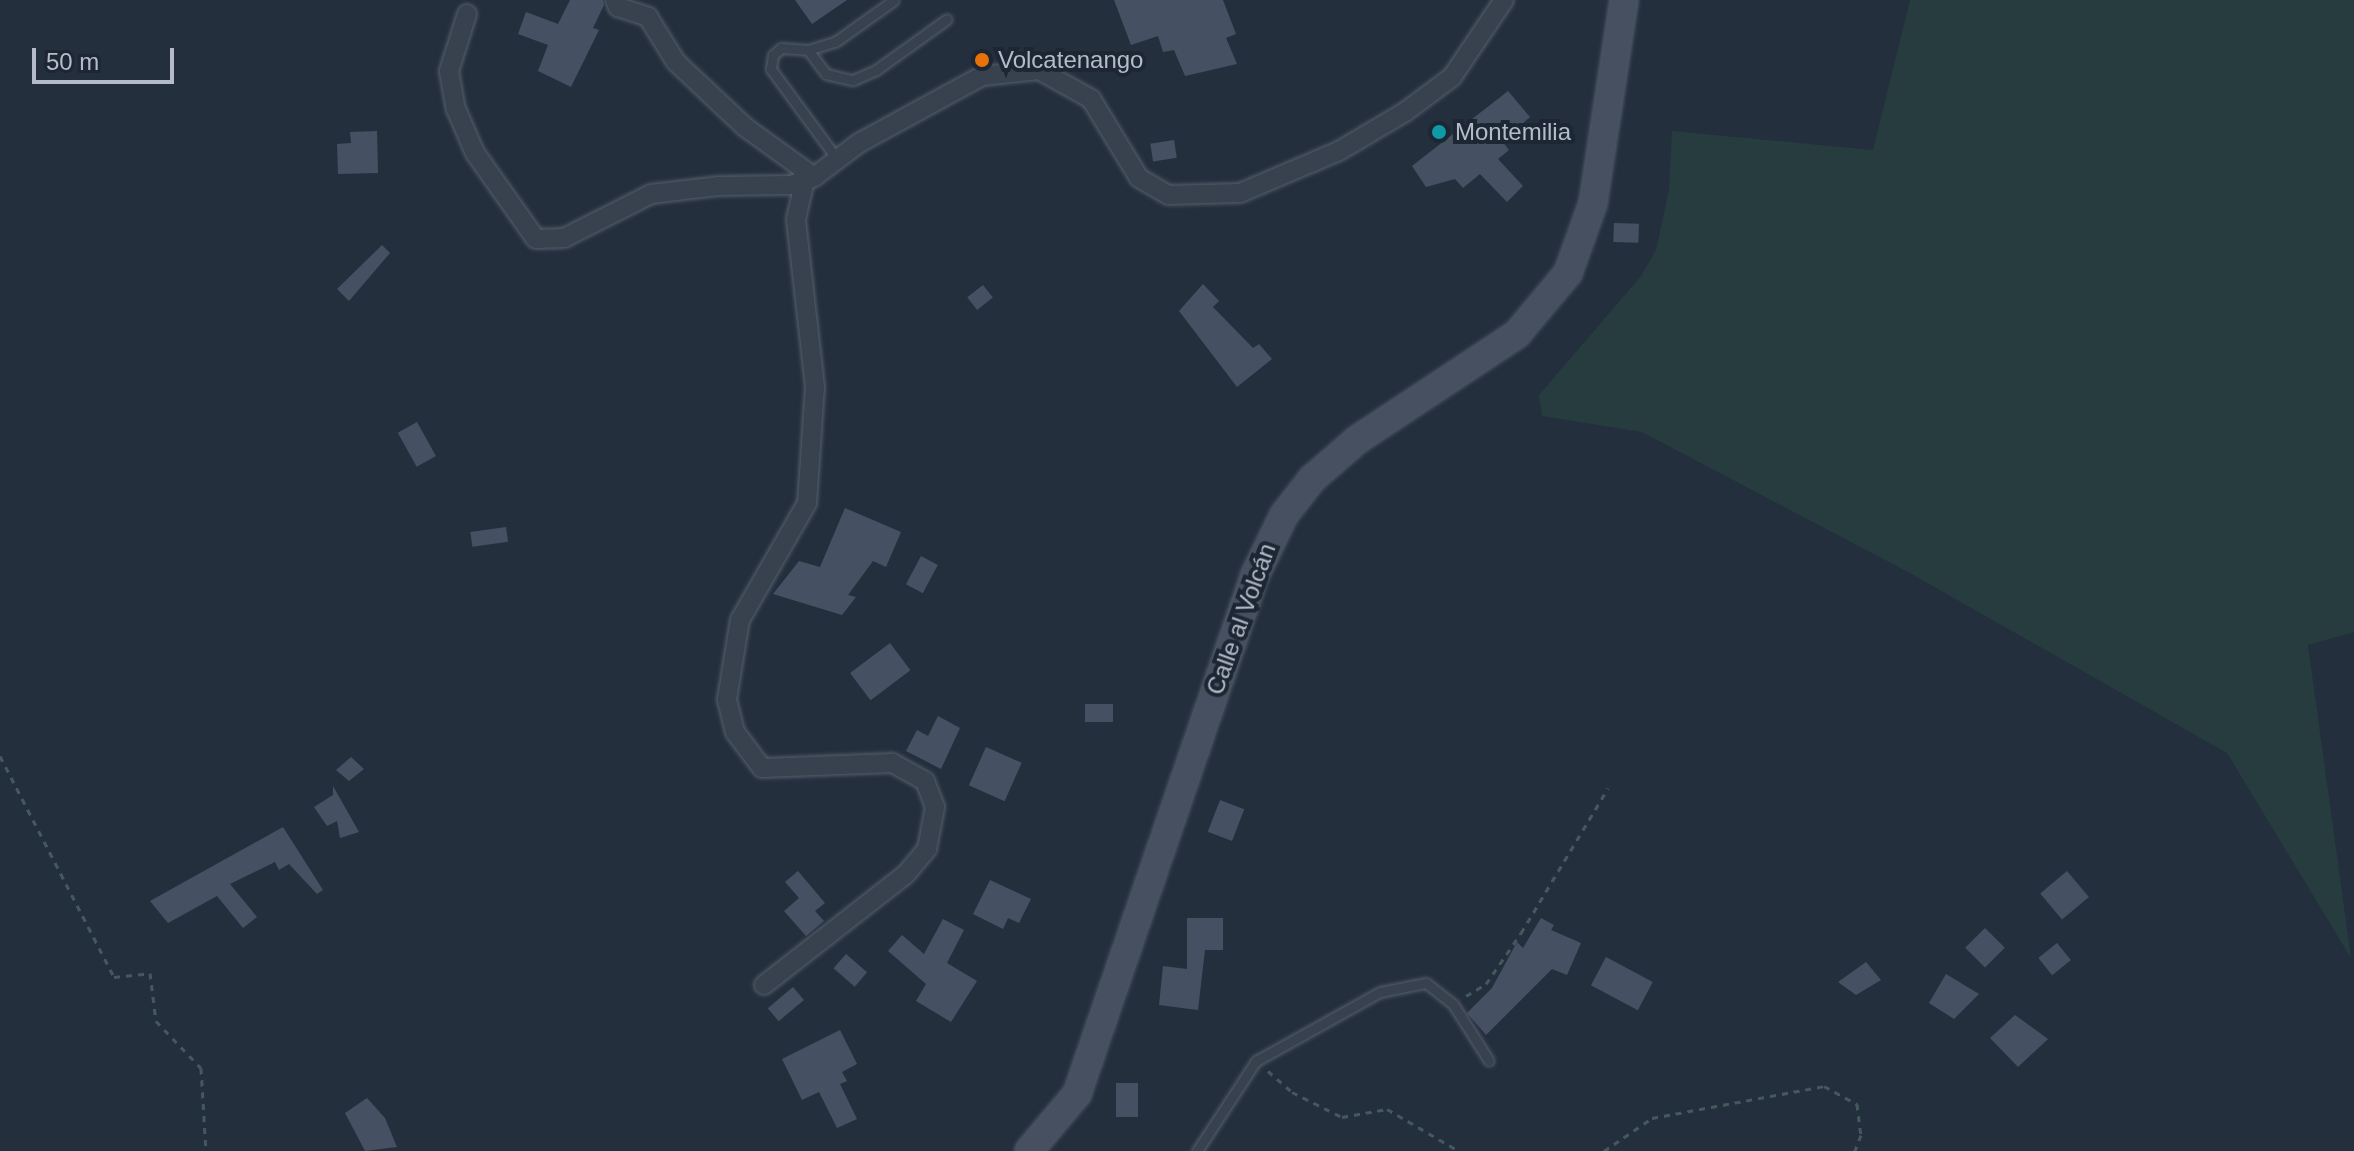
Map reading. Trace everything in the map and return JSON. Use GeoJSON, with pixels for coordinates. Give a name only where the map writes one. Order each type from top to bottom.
{"type":"FeatureCollection","features":[{"type":"Feature","properties":{"kind":"street"},"geometry":{"type":"LineString","coordinates":[[615,0],[618,7],[648,17],[676,62],[745,127],[810,179]]}},
{"type":"Feature","properties":{"kind":"street"},"geometry":{"type":"LineString","coordinates":[[467,14],[449,71],[456,109],[475,153],[536,239],[564,238],[651,194],[810,179],[837,159],[982,76],[1039,70],[1091,99],[1139,178],[1169,195],[1240,193],[1339,151],[1405,112],[1452,77],[1504,0]]}},
{"type":"Feature","properties":{"kind":"street","name":"Calle al Volcán"},"geometry":{"type":"LineString","coordinates":[[1029,1151],[1067,1109],[1082,1081],[1255,575],[1284,515],[1312,479],[1357,440],[1517,334],[1568,273],[1593,203],[1624,0]]}},
{"type":"Feature","properties":{"kind":"street"},"geometry":{"type":"LineString","coordinates":[[764,985],[906,874],[927,849],[935,807],[925,781],[892,763],[762,768],[735,732],[727,699],[740,620],[807,503],[815,387],[796,219],[810,179]]}},
{"type":"Feature","properties":{"kind":"lane"},"geometry":{"type":"LineString","coordinates":[[837,159],[771,69],[773,55],[781,48],[808,50],[835,42],[894,0]]}},
{"type":"Feature","properties":{"kind":"lane"},"geometry":{"type":"LineString","coordinates":[[808,50],[826,74],[853,80],[876,70],[947,19]]}},
{"type":"Feature","properties":{"kind":"lane"},"geometry":{"type":"LineString","coordinates":[[1197,1151],[1256,1061],[1380,992],[1426,983],[1453,1004],[1489,1061]]}},
{"type":"Feature","properties":{"kind":"path"},"geometry":{"type":"LineString","coordinates":[[0,756],[114,977],[150,973],[156,1021],[201,1068],[206,1151]]}},
{"type":"Feature","properties":{"kind":"path"},"geometry":{"type":"LineString","coordinates":[[1453,1004],[1486,984],[1608,788]]}},
{"type":"Feature","properties":{"kind":"path"},"geometry":{"type":"LineString","coordinates":[[1256,1061],[1292,1092],[1342,1117],[1387,1109],[1459,1151]]}},
{"type":"Feature","properties":{"kind":"path"},"geometry":{"type":"LineString","coordinates":[[1604,1151],[1652,1118],[1824,1086],[1857,1104],[1861,1135],[1855,1151]]}},
{"type":"Feature","properties":{"kind":"green space"},"geometry":{"type":"Polygon","coordinates":[[[1910,0],[2354,0],[2354,632],[2308,645],[2351,958],[2227,753],[1908,572],[1642,432],[1542,416],[1539,395],[1641,276],[1656,250],[1669,190],[1672,131],[1873,150],[1910,0]]]}},
{"type":"Feature","properties":{"kind":"building"},"geometry":{"type":"Polygon","coordinates":[[[570,0],[603,0],[604,5],[593,28],[599,30],[571,87],[538,71],[548,45],[518,34],[526,12],[558,24],[570,0]]]}},
{"type":"Feature","properties":{"kind":"building"},"geometry":{"type":"Polygon","coordinates":[[[795,0],[847,0],[812,24],[795,0]]]}},
{"type":"Feature","properties":{"kind":"building"},"geometry":{"type":"Polygon","coordinates":[[[1114,0],[1223,0],[1236,34],[1226,38],[1237,64],[1185,76],[1174,50],[1163,52],[1158,36],[1131,45],[1114,0]]]}},
{"type":"Feature","properties":{"kind":"building"},"geometry":{"type":"Polygon","coordinates":[[[1508,91],[1530,117],[1502,141],[1509,150],[1498,159],[1523,186],[1507,202],[1480,174],[1463,188],[1455,179],[1426,187],[1412,166],[1508,91]]]}},
{"type":"Feature","properties":{"kind":"building"},"geometry":{"type":"Polygon","coordinates":[[[377,131],[378,173],[338,174],[337,144],[351,143],[350,132],[377,131]]]}},
{"type":"Feature","properties":{"kind":"building"},"geometry":{"type":"Polygon","coordinates":[[[1174,140],[1177,158],[1153,162],[1150,144],[1174,140]]]}},
{"type":"Feature","properties":{"kind":"building"},"geometry":{"type":"Polygon","coordinates":[[[1614,223],[1639,224],[1638,243],[1613,242],[1614,223]]]}},
{"type":"Feature","properties":{"kind":"building"},"geometry":{"type":"Polygon","coordinates":[[[382,245],[390,253],[349,301],[337,289],[382,245]]]}},
{"type":"Feature","properties":{"kind":"building"},"geometry":{"type":"Polygon","coordinates":[[[1203,284],[1219,301],[1213,307],[1253,348],[1259,344],[1272,359],[1237,387],[1179,311],[1203,284]]]}},
{"type":"Feature","properties":{"kind":"building"},"geometry":{"type":"Polygon","coordinates":[[[983,285],[993,298],[977,310],[967,297],[983,285]]]}},
{"type":"Feature","properties":{"kind":"building"},"geometry":{"type":"Polygon","coordinates":[[[417,422],[436,456],[417,467],[398,433],[417,422]]]}},
{"type":"Feature","properties":{"kind":"building"},"geometry":{"type":"Polygon","coordinates":[[[845,508],[901,532],[886,567],[873,561],[848,595],[856,597],[842,615],[773,594],[799,561],[820,567],[845,508]]]}},
{"type":"Feature","properties":{"kind":"building"},"geometry":{"type":"Polygon","coordinates":[[[506,527],[508,542],[472,547],[470,532],[506,527]]]}},
{"type":"Feature","properties":{"kind":"building"},"geometry":{"type":"Polygon","coordinates":[[[921,556],[938,565],[923,593],[906,584],[921,556]]]}},
{"type":"Feature","properties":{"kind":"building"},"geometry":{"type":"Polygon","coordinates":[[[890,643],[910,670],[871,700],[850,673],[890,643]]]}},
{"type":"Feature","properties":{"kind":"building"},"geometry":{"type":"Polygon","coordinates":[[[1085,704],[1113,704],[1113,722],[1085,722],[1085,704]]]}},
{"type":"Feature","properties":{"kind":"building"},"geometry":{"type":"Polygon","coordinates":[[[938,716],[960,728],[941,769],[906,751],[917,730],[928,736],[938,716]]]}},
{"type":"Feature","properties":{"kind":"building"},"geometry":{"type":"Polygon","coordinates":[[[986,747],[1022,763],[1005,801],[969,785],[986,747]]]}},
{"type":"Feature","properties":{"kind":"building"},"geometry":{"type":"Polygon","coordinates":[[[351,757],[364,769],[349,781],[336,770],[351,757]]]}},
{"type":"Feature","properties":{"kind":"building"},"geometry":{"type":"Polygon","coordinates":[[[333,786],[359,832],[340,838],[337,821],[327,826],[314,807],[333,795],[333,786]]]}},
{"type":"Feature","properties":{"kind":"building"},"geometry":{"type":"Polygon","coordinates":[[[1220,800],[1244,809],[1232,841],[1208,832],[1220,800]]]}},
{"type":"Feature","properties":{"kind":"building"},"geometry":{"type":"Polygon","coordinates":[[[283,827],[323,890],[317,894],[289,864],[279,870],[275,862],[230,884],[257,917],[243,928],[217,896],[168,923],[150,901],[283,827]]]}},
{"type":"Feature","properties":{"kind":"building"},"geometry":{"type":"Polygon","coordinates":[[[798,871],[825,903],[815,911],[824,921],[806,936],[784,911],[799,898],[785,882],[798,871]]]}},
{"type":"Feature","properties":{"kind":"building"},"geometry":{"type":"Polygon","coordinates":[[[2067,871],[2089,897],[2062,920],[2040,893],[2067,871]]]}},
{"type":"Feature","properties":{"kind":"building"},"geometry":{"type":"Polygon","coordinates":[[[990,880],[1031,899],[1019,923],[1008,918],[1003,929],[973,914],[990,880]]]}},
{"type":"Feature","properties":{"kind":"building"},"geometry":{"type":"Polygon","coordinates":[[[1187,918],[1223,918],[1223,950],[1205,950],[1198,1010],[1159,1005],[1163,966],[1187,969],[1187,918]]]}},
{"type":"Feature","properties":{"kind":"building"},"geometry":{"type":"Polygon","coordinates":[[[1541,918],[1554,925],[1551,930],[1581,943],[1567,975],[1552,969],[1486,1035],[1467,1013],[1492,988],[1517,942],[1523,948],[1541,918]]]}},
{"type":"Feature","properties":{"kind":"building"},"geometry":{"type":"Polygon","coordinates":[[[943,919],[964,930],[947,963],[977,981],[951,1022],[916,1001],[926,984],[888,951],[902,935],[924,954],[943,919]]]}},
{"type":"Feature","properties":{"kind":"building"},"geometry":{"type":"Polygon","coordinates":[[[1985,928],[2005,948],[1985,968],[1965,948],[1985,928]]]}},
{"type":"Feature","properties":{"kind":"building"},"geometry":{"type":"Polygon","coordinates":[[[2057,943],[2071,960],[2052,975],[2038,958],[2057,943]]]}},
{"type":"Feature","properties":{"kind":"building"},"geometry":{"type":"Polygon","coordinates":[[[846,954],[867,972],[855,987],[834,968],[846,954]]]}},
{"type":"Feature","properties":{"kind":"building"},"geometry":{"type":"Polygon","coordinates":[[[1606,957],[1653,982],[1638,1010],[1591,985],[1606,957]]]}},
{"type":"Feature","properties":{"kind":"building"},"geometry":{"type":"Polygon","coordinates":[[[1866,962],[1881,980],[1856,995],[1838,982],[1866,962]]]}},
{"type":"Feature","properties":{"kind":"building"},"geometry":{"type":"Polygon","coordinates":[[[1946,974],[1979,994],[1954,1019],[1929,1003],[1946,974]]]}},
{"type":"Feature","properties":{"kind":"building"},"geometry":{"type":"Polygon","coordinates":[[[793,987],[804,1000],[779,1021],[768,1008],[793,987]]]}},
{"type":"Feature","properties":{"kind":"building"},"geometry":{"type":"Polygon","coordinates":[[[2015,1015],[2048,1039],[2018,1067],[1990,1038],[2015,1015]]]}},
{"type":"Feature","properties":{"kind":"building"},"geometry":{"type":"Polygon","coordinates":[[[840,1030],[857,1064],[842,1072],[847,1081],[840,1084],[857,1119],[837,1128],[819,1092],[802,1100],[782,1059],[840,1030]]]}},
{"type":"Feature","properties":{"kind":"building"},"geometry":{"type":"Polygon","coordinates":[[[1116,1083],[1138,1083],[1138,1117],[1116,1117],[1116,1083]]]}},
{"type":"Feature","properties":{"kind":"building"},"geometry":{"type":"Polygon","coordinates":[[[367,1098],[385,1118],[397,1147],[365,1151],[345,1113],[367,1098]]]}},
{"type":"Feature","properties":{"kind":"place","name":"Volcatenango"},"geometry":{"type":"Point","coordinates":[982,60]}},
{"type":"Feature","properties":{"kind":"place","name":"Montemilia"},"geometry":{"type":"Point","coordinates":[1439,132]}}]}
